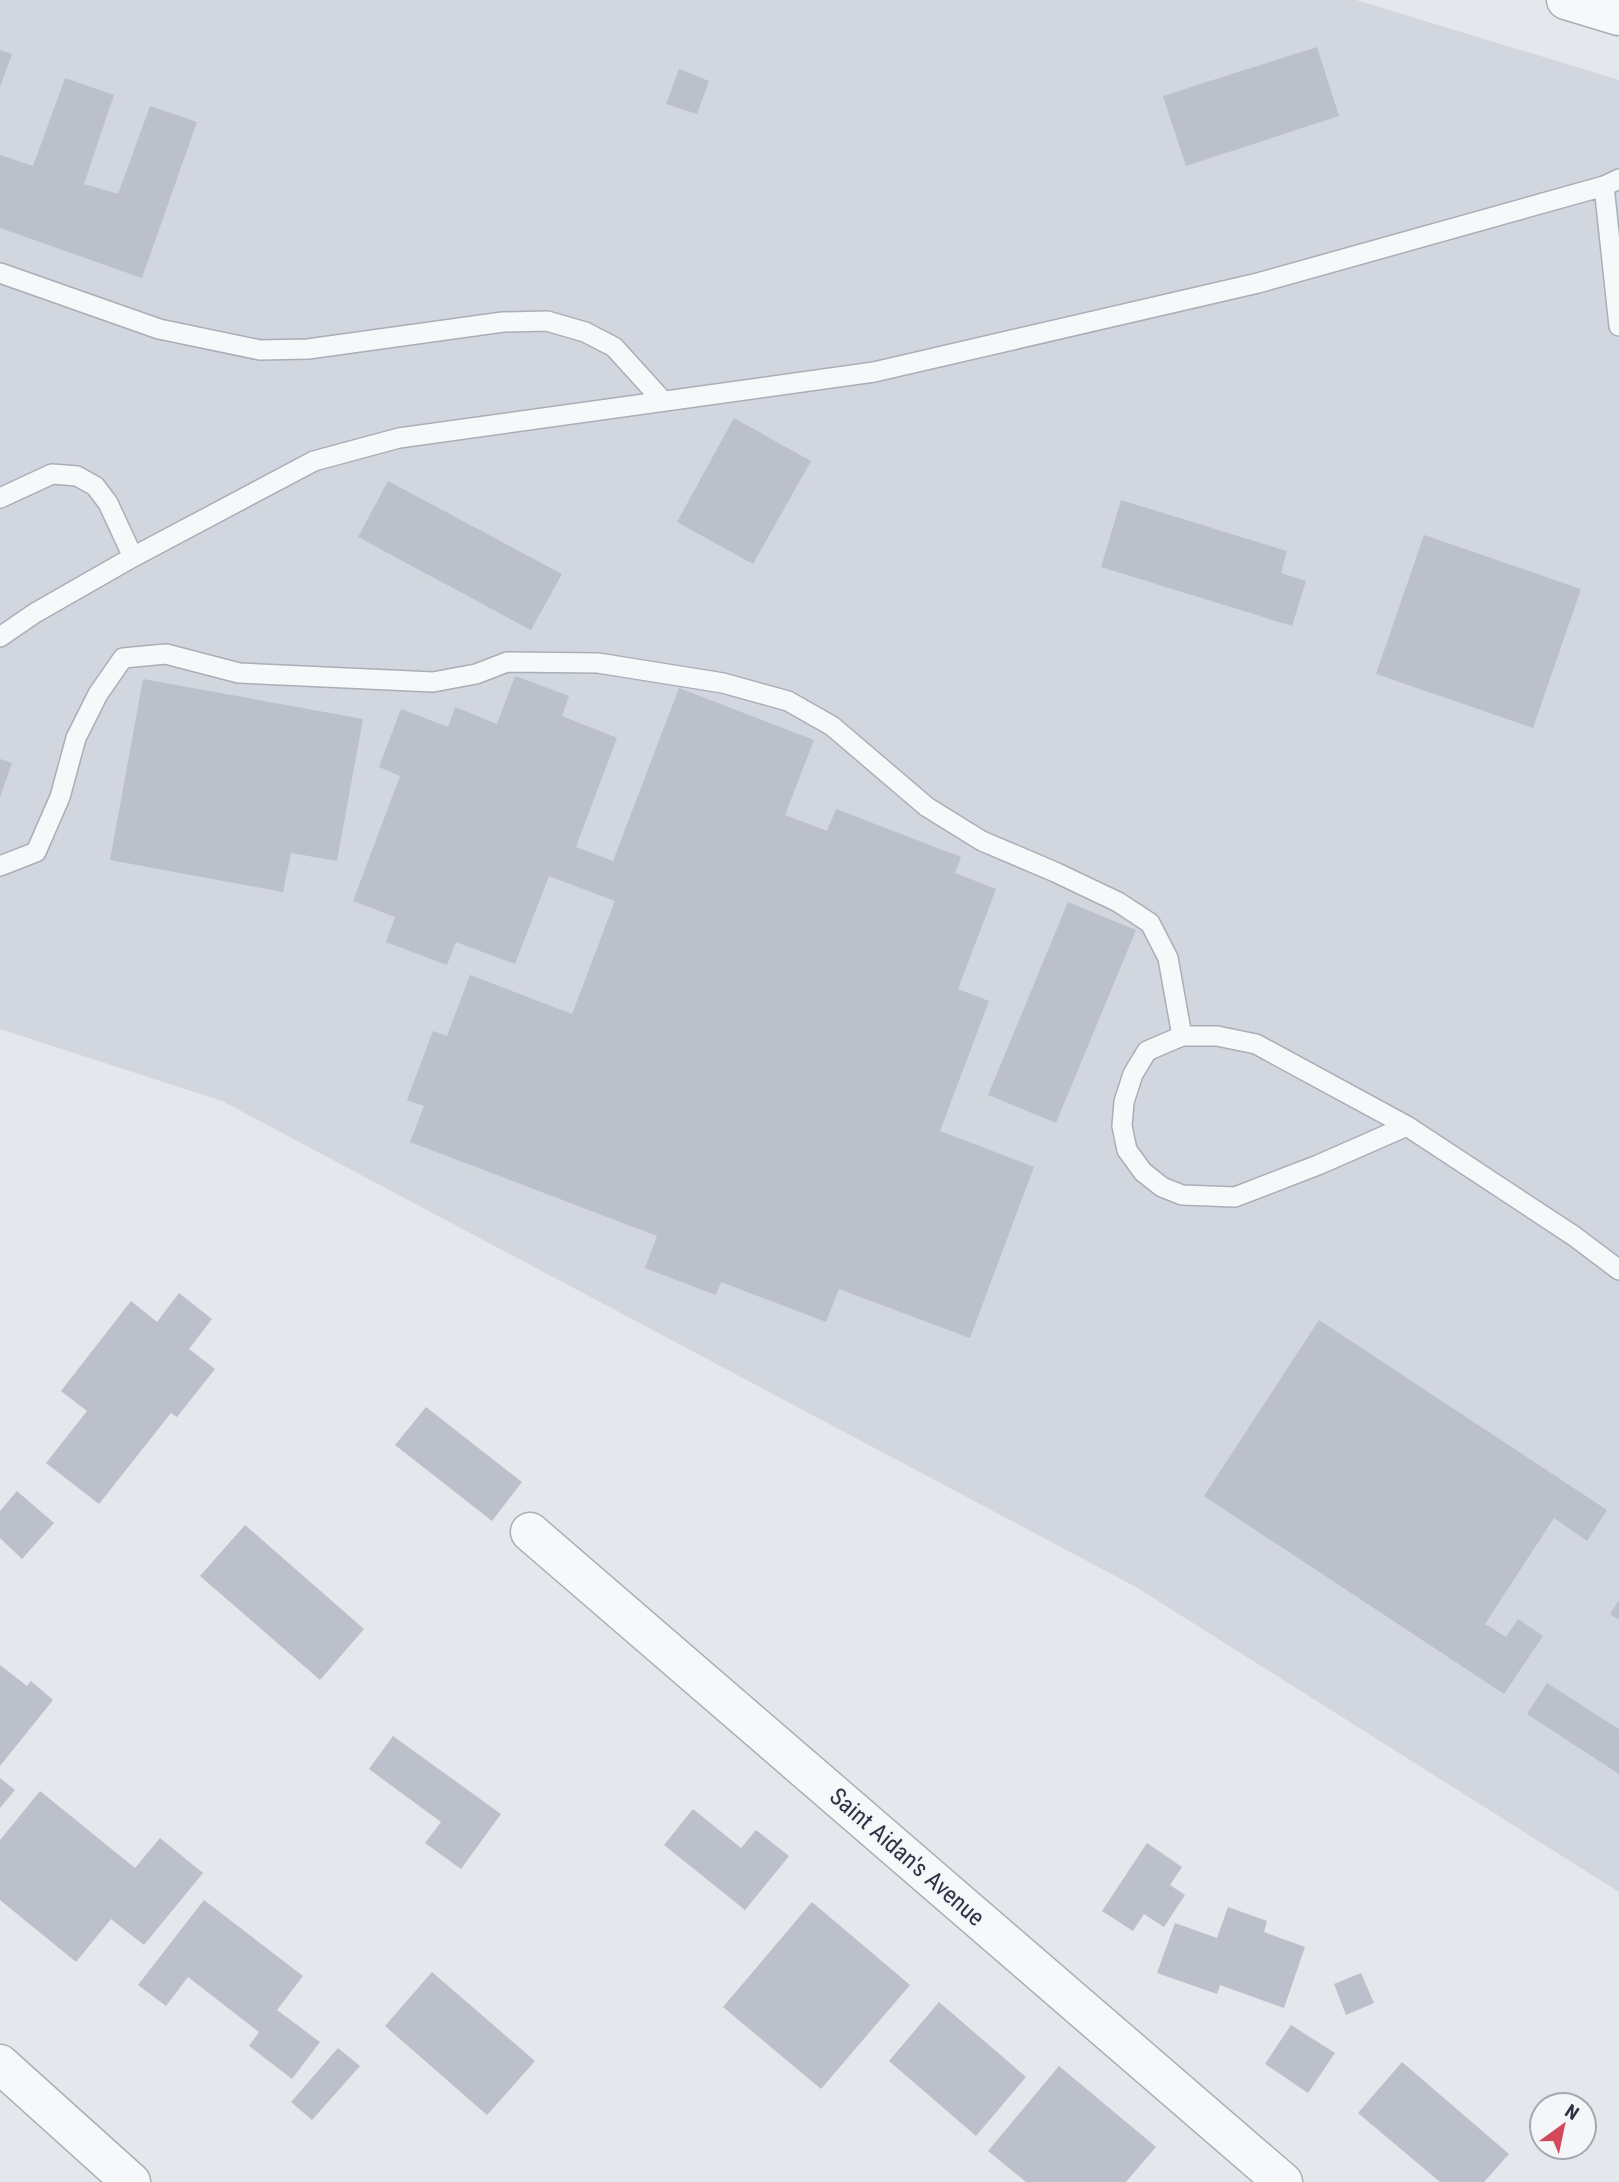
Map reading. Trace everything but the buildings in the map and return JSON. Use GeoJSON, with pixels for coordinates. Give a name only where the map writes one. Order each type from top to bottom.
{"type":"FeatureCollection","features":[{"type":"Feature","properties":{"kind":"street"},"geometry":{"type":"LineString","coordinates":[[1566,0],[1619,16]]}},
{"type":"Feature","properties":{"kind":"street","name":"Saint Aidan's Avenue"},"geometry":{"type":"LineString","coordinates":[[530,1531],[1283,2182]]}},
{"type":"Feature","properties":{"kind":"street"},"geometry":{"type":"LineString","coordinates":[[0,2064],[131,2182]]}},
{"type":"Feature","properties":{"kind":"lane"},"geometry":{"type":"LineString","coordinates":[[0,637],[35,613],[132,557],[314,461],[399,438],[874,372],[1258,283],[1611,183],[1619,326]]}},
{"type":"Feature","properties":{"kind":"lane"},"geometry":{"type":"LineString","coordinates":[[0,273],[159,329],[260,350],[308,349],[503,322],[547,321],[585,332],[614,347],[663,401]]}},
{"type":"Feature","properties":{"kind":"lane"},"geometry":{"type":"LineString","coordinates":[[0,498],[52,474],[76,477],[95,486],[108,503],[132,557]]}},
{"type":"Feature","properties":{"kind":"lane"},"geometry":{"type":"LineString","coordinates":[[0,866],[36,852],[60,797],[76,738],[98,694],[123,658],[166,654],[239,673],[433,682],[475,674],[507,662],[598,663],[723,683],[788,701],[832,726],[927,807],[982,842],[1118,902],[1150,923],[1168,958],[1182,1036]]}},
{"type":"Feature","properties":{"kind":"lane"},"geometry":{"type":"LineString","coordinates":[[1408,1126],[1318,1166],[1235,1196],[1182,1195],[1162,1187],[1143,1172],[1127,1150],[1122,1126],[1124,1102],[1133,1074],[1147,1051],[1182,1036],[1217,1036],[1256,1044],[1408,1126],[1574,1236],[1619,1270]]}},
{"type":"Feature","properties":{"kind":"shaded area"},"geometry":{"type":"Polygon","coordinates":[[[0,0],[1356,0],[1619,80],[1619,1892],[1136,1587],[222,1101],[0,1029],[0,0]]]}}]}
